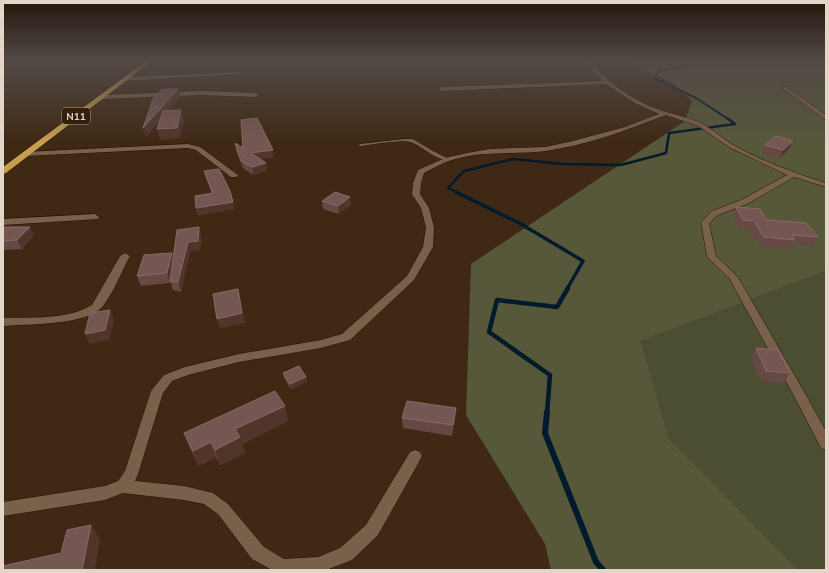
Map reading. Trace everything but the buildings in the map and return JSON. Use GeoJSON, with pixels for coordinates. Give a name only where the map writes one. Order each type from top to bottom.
{"type":"FeatureCollection","features":[{"type":"Feature","properties":{"kind":"highway","name":"N11"},"geometry":{"type":"LineString","coordinates":[[3,171],[114,88]]}},
{"type":"Feature","properties":{"kind":"street"},"geometry":{"type":"LineString","coordinates":[[442,89],[472,88]]}},
{"type":"Feature","properties":{"kind":"street"},"geometry":{"type":"LineString","coordinates":[[616,88],[630,98],[651,109],[696,123],[732,146],[792,175],[826,185]]}},
{"type":"Feature","properties":{"kind":"street"},"geometry":{"type":"LineString","coordinates":[[785,88],[826,118]]}},
{"type":"Feature","properties":{"kind":"street"},"geometry":{"type":"LineString","coordinates":[[102,97],[201,93],[256,95]]}},
{"type":"Feature","properties":{"kind":"street"},"geometry":{"type":"LineString","coordinates":[[123,486],[131,474],[157,391],[168,378],[185,371],[240,358],[321,344],[346,337],[410,278],[428,247],[430,227],[425,208],[416,194],[417,183],[421,172],[447,159],[490,151],[545,148],[570,144],[627,128],[666,114]]}},
{"type":"Feature","properties":{"kind":"street"},"geometry":{"type":"LineString","coordinates":[[25,154],[188,146],[198,148],[234,175]]}},
{"type":"Feature","properties":{"kind":"street"},"geometry":{"type":"LineString","coordinates":[[792,175],[744,202],[715,213],[705,222],[712,257],[733,277],[799,393],[826,444]]}},
{"type":"Feature","properties":{"kind":"street"},"geometry":{"type":"LineString","coordinates":[[3,222],[95,217]]}},
{"type":"Feature","properties":{"kind":"street"},"geometry":{"type":"LineString","coordinates":[[3,322],[66,317],[83,314],[97,306],[125,256]]}},
{"type":"Feature","properties":{"kind":"street"},"geometry":{"type":"LineString","coordinates":[[3,509],[104,492],[123,486],[184,493],[208,498],[223,509],[258,553],[283,567],[318,565],[346,554],[372,530],[415,456]]}},
{"type":"Feature","properties":{"kind":"lane"},"geometry":{"type":"LineString","coordinates":[[360,145],[411,140],[430,152],[447,159]]}},
{"type":"Feature","properties":{"kind":"green space"},"geometry":{"type":"Polygon","coordinates":[[[678,88],[826,88],[826,271],[641,341],[669,439],[799,570],[551,570],[545,544],[466,415],[471,264],[685,121],[692,101],[678,88]]]}},
{"type":"Feature","properties":{"kind":"green space"},"geometry":{"type":"Polygon","coordinates":[[[826,271],[826,570],[799,570],[669,439],[641,341],[826,271]]]}},
{"type":"Feature","properties":{"kind":"waterway"},"geometry":{"type":"LineString","coordinates":[[674,88],[696,98],[728,119]]}},
{"type":"Feature","properties":{"kind":"waterway"},"geometry":{"type":"LineString","coordinates":[[456,192],[448,188],[464,171],[513,159],[563,164],[621,165],[666,153],[669,133],[735,124],[727,118]]}},
{"type":"Feature","properties":{"kind":"waterway"},"geometry":{"type":"LineString","coordinates":[[456,192],[521,224],[583,261],[567,289]]}},
{"type":"Feature","properties":{"kind":"waterway"},"geometry":{"type":"LineString","coordinates":[[547,413],[550,375],[489,332],[497,300],[557,307],[568,288]]}},
{"type":"Feature","properties":{"kind":"waterway"},"geometry":{"type":"LineString","coordinates":[[547,412],[545,433],[596,562],[603,570]]}}]}
